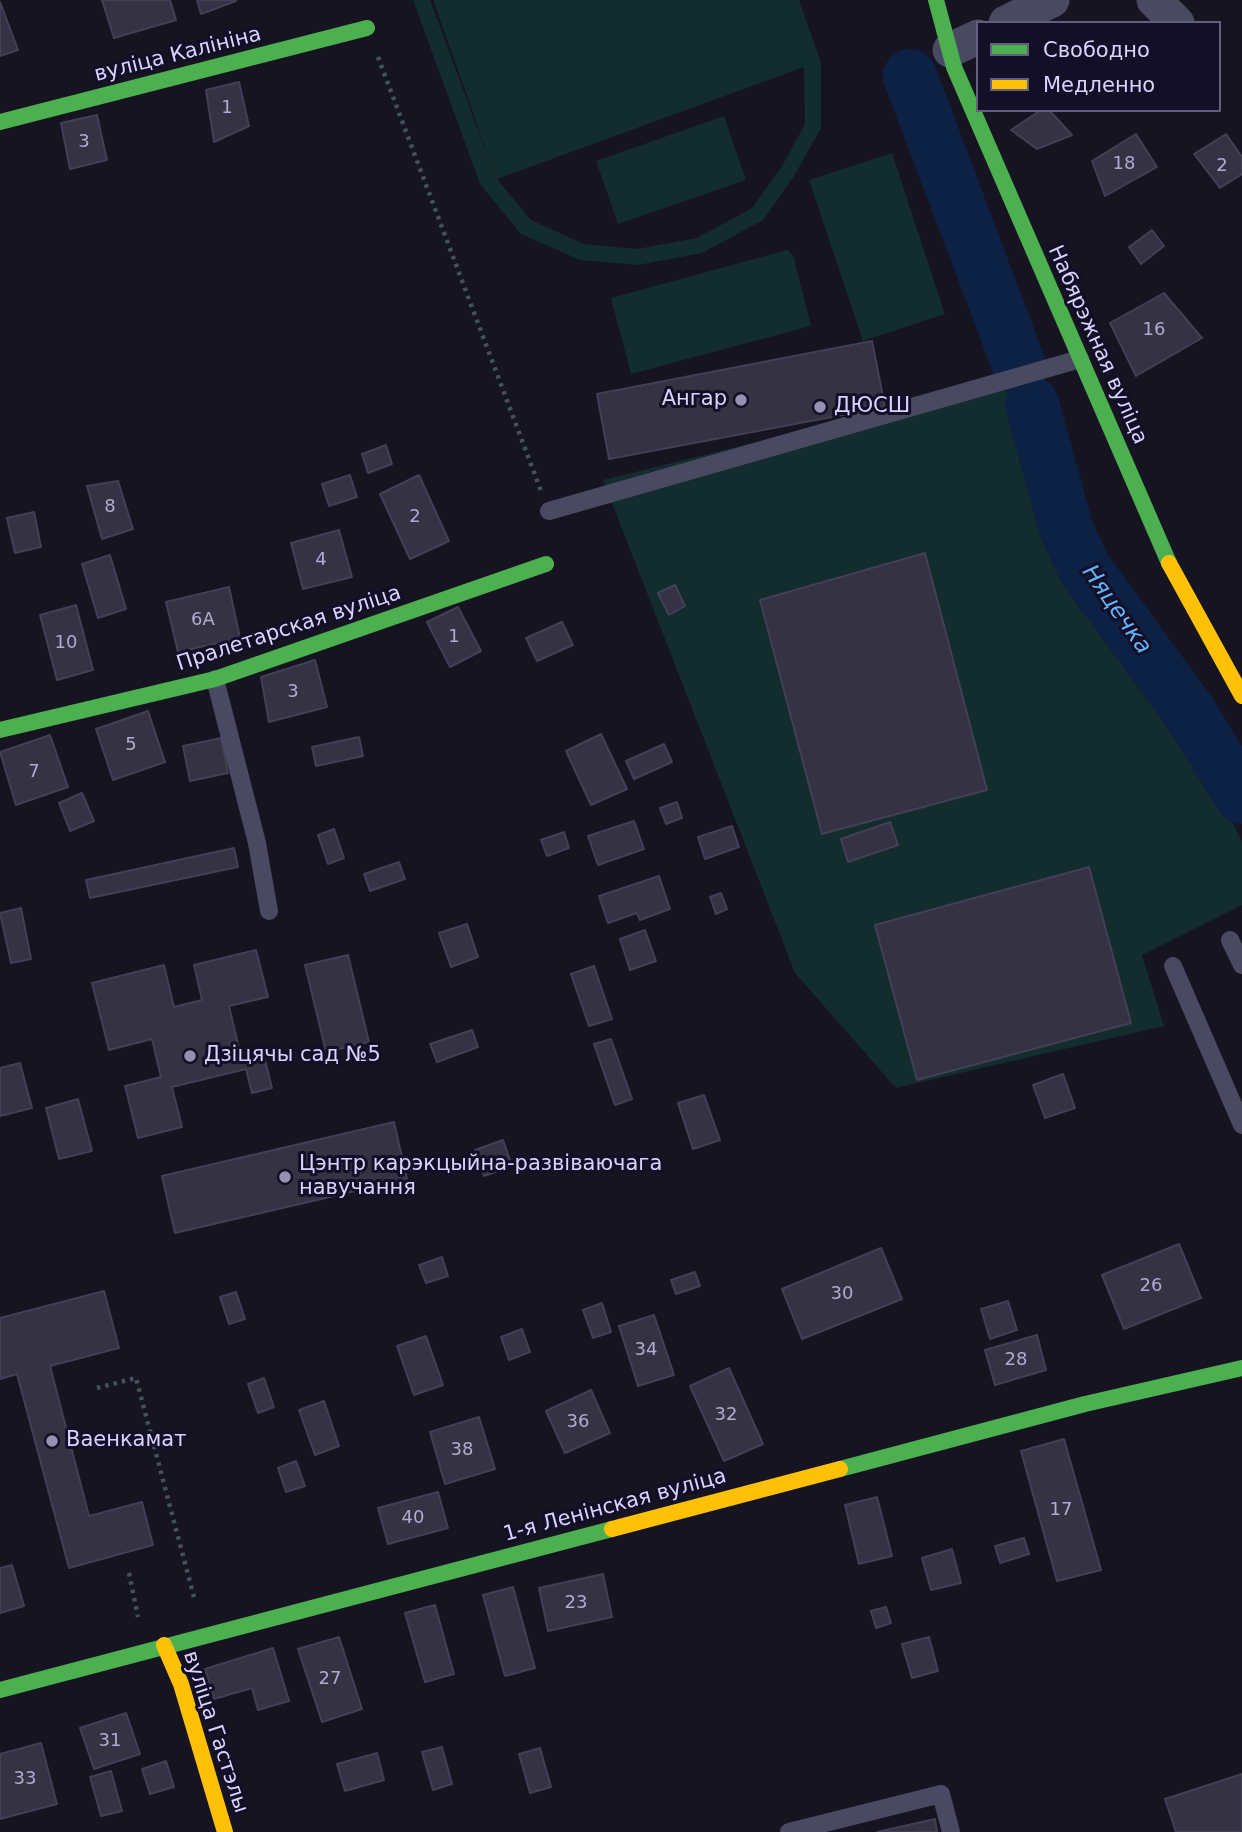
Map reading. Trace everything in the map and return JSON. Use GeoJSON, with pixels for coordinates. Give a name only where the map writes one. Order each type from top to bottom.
{"type":"FeatureCollection","features":[{"type":"Feature","properties":{"kind":"street","name":"Набярэжная вуліца"},"geometry":{"type":"LineString","coordinates":[[936,0],[964,43],[976,76]]}},
{"type":"Feature","properties":{"kind":"street"},"geometry":{"type":"LineString","coordinates":[[1010,21],[1052,0]]}},
{"type":"Feature","properties":{"kind":"street"},"geometry":{"type":"LineString","coordinates":[[1154,0],[1175,21]]}},
{"type":"Feature","properties":{"kind":"street","name":"вуліца Калініна"},"geometry":{"type":"LineString","coordinates":[[0,122],[368,28]]}},
{"type":"Feature","properties":{"kind":"street","name":"Набярэжная вуліца"},"geometry":{"type":"LineString","coordinates":[[989,112],[1080,359],[1176,578],[1242,696]]}},
{"type":"Feature","properties":{"kind":"street","name":"Пралетарская вуліца"},"geometry":{"type":"LineString","coordinates":[[0,730],[215,679],[546,564]]}},
{"type":"Feature","properties":{"kind":"street","name":"1-я Ленінская вуліца"},"geometry":{"type":"LineString","coordinates":[[0,1690],[1086,1404],[1242,1368]]}},
{"type":"Feature","properties":{"kind":"street","name":"вуліца Гастэлы"},"geometry":{"type":"LineString","coordinates":[[164,1645],[181,1684],[225,1832]]}},
{"type":"Feature","properties":{"kind":"lane"},"geometry":{"type":"LineString","coordinates":[[548,511],[1080,359]]}},
{"type":"Feature","properties":{"kind":"lane"},"geometry":{"type":"LineString","coordinates":[[215,679],[257,844],[270,911]]}},
{"type":"Feature","properties":{"kind":"lane"},"geometry":{"type":"LineString","coordinates":[[1230,940],[1242,965]]}},
{"type":"Feature","properties":{"kind":"lane"},"geometry":{"type":"LineString","coordinates":[[1173,966],[1237,1097],[1242,1125]]}},
{"type":"Feature","properties":{"kind":"lane"},"geometry":{"type":"LineString","coordinates":[[789,1832],[941,1794],[951,1832]]}},
{"type":"Feature","properties":{"kind":"path"},"geometry":{"type":"LineString","coordinates":[[368,28],[548,511]]}},
{"type":"Feature","properties":{"kind":"path"},"geometry":{"type":"LineString","coordinates":[[97,1388],[136,1378],[195,1601]]}},
{"type":"Feature","properties":{"kind":"path"},"geometry":{"type":"LineString","coordinates":[[129,1573],[138,1616]]}},
{"type":"Feature","properties":{"kind":"green space"},"geometry":{"type":"Polygon","coordinates":[[[413,0],[430,0],[496,178],[433,0],[799,0],[821,63],[821,128],[794,176],[763,220],[702,253],[638,265],[580,260],[521,234],[480,184],[413,0]],[[804,67],[497,179],[531,220],[584,244],[637,249],[697,238],[752,208],[781,168],[805,124],[804,67]]]}},
{"type":"Feature","properties":{"kind":"green space"},"geometry":{"type":"Polygon","coordinates":[[[724,116],[746,180],[618,224],[596,161],[724,116]]]}},
{"type":"Feature","properties":{"kind":"green space"},"geometry":{"type":"Polygon","coordinates":[[[892,153],[945,314],[863,341],[809,180],[892,153]]]}},
{"type":"Feature","properties":{"kind":"green space"},"geometry":{"type":"Polygon","coordinates":[[[787,250],[793,255],[811,326],[631,374],[611,298],[787,250]]]}},
{"type":"Feature","properties":{"kind":"green space"},"geometry":{"type":"Polygon","coordinates":[[[1014,378],[1047,515],[1084,597],[1186,734],[1242,841],[1242,905],[1142,955],[1164,1026],[896,1088],[795,973],[603,480],[1014,378]]]}},
{"type":"Feature","properties":{"kind":"building"},"geometry":{"type":"Polygon","coordinates":[[[102,0],[170,0],[176,20],[114,38],[102,0]]]}},
{"type":"Feature","properties":{"kind":"building"},"geometry":{"type":"Polygon","coordinates":[[[197,0],[235,0],[236,1],[201,14],[197,0]]]}},
{"type":"Feature","properties":{"kind":"building"},"geometry":{"type":"Polygon","coordinates":[[[0,2],[18,50],[0,56],[0,2]]]}},
{"type":"Feature","properties":{"kind":"building"},"geometry":{"type":"Polygon","coordinates":[[[239,82],[249,126],[214,142],[206,90],[239,82]]]}},
{"type":"Feature","properties":{"kind":"building"},"geometry":{"type":"Polygon","coordinates":[[[1038,112],[1051,112],[1072,135],[1037,149],[1011,130],[1038,112]]]}},
{"type":"Feature","properties":{"kind":"building"},"geometry":{"type":"Polygon","coordinates":[[[97,115],[107,160],[70,169],[61,123],[97,115]]]}},
{"type":"Feature","properties":{"kind":"building"},"geometry":{"type":"Polygon","coordinates":[[[1136,134],[1157,167],[1105,196],[1092,161],[1136,134]]]}},
{"type":"Feature","properties":{"kind":"building"},"geometry":{"type":"Polygon","coordinates":[[[1226,134],[1242,157],[1242,174],[1220,188],[1194,154],[1226,134]]]}},
{"type":"Feature","properties":{"kind":"building"},"geometry":{"type":"Polygon","coordinates":[[[1152,230],[1164,246],[1141,264],[1129,247],[1152,230]]]}},
{"type":"Feature","properties":{"kind":"building"},"geometry":{"type":"Polygon","coordinates":[[[1164,293],[1202,338],[1136,376],[1110,323],[1164,293]]]}},
{"type":"Feature","properties":{"kind":"building","name":"Ангар"},"geometry":{"type":"Polygon","coordinates":[[[872,341],[885,407],[609,459],[597,394],[872,341]]]}},
{"type":"Feature","properties":{"kind":"building"},"geometry":{"type":"Polygon","coordinates":[[[386,445],[392,464],[368,473],[362,454],[386,445]]]}},
{"type":"Feature","properties":{"kind":"building"},"geometry":{"type":"Polygon","coordinates":[[[350,475],[357,497],[329,506],[322,484],[350,475]]]}},
{"type":"Feature","properties":{"kind":"building"},"geometry":{"type":"Polygon","coordinates":[[[419,475],[449,541],[410,559],[380,494],[419,475]]]}},
{"type":"Feature","properties":{"kind":"building"},"geometry":{"type":"Polygon","coordinates":[[[118,481],[133,529],[102,539],[87,486],[118,481]]]}},
{"type":"Feature","properties":{"kind":"building"},"geometry":{"type":"Polygon","coordinates":[[[34,512],[41,547],[15,553],[7,518],[34,512]]]}},
{"type":"Feature","properties":{"kind":"building"},"geometry":{"type":"Polygon","coordinates":[[[339,530],[352,577],[303,589],[291,543],[339,530]]]}},
{"type":"Feature","properties":{"kind":"building"},"geometry":{"type":"Polygon","coordinates":[[[925,553],[987,790],[822,834],[760,600],[925,553]]]}},
{"type":"Feature","properties":{"kind":"building"},"geometry":{"type":"Polygon","coordinates":[[[110,555],[126,609],[98,618],[82,564],[110,555]]]}},
{"type":"Feature","properties":{"kind":"building"},"geometry":{"type":"Polygon","coordinates":[[[675,585],[685,606],[669,615],[658,593],[675,585]]]}},
{"type":"Feature","properties":{"kind":"building"},"geometry":{"type":"Polygon","coordinates":[[[229,587],[240,638],[178,652],[166,602],[229,587]]]}},
{"type":"Feature","properties":{"kind":"building"},"geometry":{"type":"Polygon","coordinates":[[[76,605],[93,670],[57,680],[40,615],[76,605]]]}},
{"type":"Feature","properties":{"kind":"building"},"geometry":{"type":"Polygon","coordinates":[[[458,607],[481,651],[450,667],[427,622],[458,607]]]}},
{"type":"Feature","properties":{"kind":"building"},"geometry":{"type":"Polygon","coordinates":[[[562,622],[573,645],[537,661],[526,638],[562,622]]]}},
{"type":"Feature","properties":{"kind":"building"},"geometry":{"type":"Polygon","coordinates":[[[315,660],[327,707],[269,722],[261,677],[315,660]]]}},
{"type":"Feature","properties":{"kind":"building"},"geometry":{"type":"Polygon","coordinates":[[[148,711],[165,762],[113,780],[96,729],[148,711]]]}},
{"type":"Feature","properties":{"kind":"building"},"geometry":{"type":"Polygon","coordinates":[[[601,734],[627,789],[591,805],[566,751],[601,734]]]}},
{"type":"Feature","properties":{"kind":"building"},"geometry":{"type":"Polygon","coordinates":[[[50,735],[68,787],[16,805],[0,752],[50,735]]]}},
{"type":"Feature","properties":{"kind":"building"},"geometry":{"type":"Polygon","coordinates":[[[359,737],[363,756],[316,766],[312,747],[359,737]]]}},
{"type":"Feature","properties":{"kind":"building"},"geometry":{"type":"Polygon","coordinates":[[[221,738],[228,773],[190,781],[183,746],[221,738]]]}},
{"type":"Feature","properties":{"kind":"building"},"geometry":{"type":"Polygon","coordinates":[[[664,744],[672,762],[634,779],[626,761],[664,744]]]}},
{"type":"Feature","properties":{"kind":"building"},"geometry":{"type":"Polygon","coordinates":[[[82,793],[94,821],[70,831],[59,803],[82,793]]]}},
{"type":"Feature","properties":{"kind":"building"},"geometry":{"type":"Polygon","coordinates":[[[677,802],[682,818],[666,824],[660,808],[677,802]]]}},
{"type":"Feature","properties":{"kind":"building"},"geometry":{"type":"Polygon","coordinates":[[[634,821],[644,849],[598,865],[588,836],[634,821]]]}},
{"type":"Feature","properties":{"kind":"building"},"geometry":{"type":"Polygon","coordinates":[[[890,822],[898,845],[848,862],[841,839],[890,822]]]}},
{"type":"Feature","properties":{"kind":"building"},"geometry":{"type":"Polygon","coordinates":[[[732,826],[739,847],[705,859],[698,837],[732,826]]]}},
{"type":"Feature","properties":{"kind":"building"},"geometry":{"type":"Polygon","coordinates":[[[334,829],[344,858],[328,864],[318,835],[334,829]]]}},
{"type":"Feature","properties":{"kind":"building"},"geometry":{"type":"Polygon","coordinates":[[[564,832],[569,848],[547,856],[541,840],[564,832]]]}},
{"type":"Feature","properties":{"kind":"building"},"geometry":{"type":"Polygon","coordinates":[[[234,848],[238,867],[90,898],[86,880],[234,848]]]}},
{"type":"Feature","properties":{"kind":"building"},"geometry":{"type":"Polygon","coordinates":[[[399,862],[405,879],[370,891],[364,874],[399,862]]]}},
{"type":"Feature","properties":{"kind":"building"},"geometry":{"type":"Polygon","coordinates":[[[1089,867],[1131,1023],[917,1080],[875,925],[1089,867]]]}},
{"type":"Feature","properties":{"kind":"building"},"geometry":{"type":"Polygon","coordinates":[[[659,876],[670,909],[640,920],[637,913],[608,923],[599,896],[659,876]]]}},
{"type":"Feature","properties":{"kind":"building"},"geometry":{"type":"Polygon","coordinates":[[[721,893],[727,909],[716,914],[710,897],[721,893]]]}},
{"type":"Feature","properties":{"kind":"building"},"geometry":{"type":"Polygon","coordinates":[[[21,908],[31,959],[11,963],[0,913],[21,908]]]}},
{"type":"Feature","properties":{"kind":"building"},"geometry":{"type":"Polygon","coordinates":[[[467,924],[478,957],[451,967],[439,933],[467,924]]]}},
{"type":"Feature","properties":{"kind":"building"},"geometry":{"type":"Polygon","coordinates":[[[645,930],[656,961],[630,970],[620,939],[645,930]]]}},
{"type":"Feature","properties":{"kind":"building","name":"Дзіцячы сад №5"},"geometry":{"type":"Polygon","coordinates":[[[256,950],[268,997],[229,1006],[241,1057],[263,1052],[272,1088],[252,1093],[246,1069],[172,1087],[182,1127],[138,1138],[125,1086],[161,1077],[152,1039],[109,1050],[92,983],[164,965],[174,1007],[202,1000],[194,965],[256,950]]]}},
{"type":"Feature","properties":{"kind":"building"},"geometry":{"type":"Polygon","coordinates":[[[348,955],[369,1042],[326,1052],[305,965],[348,955]]]}},
{"type":"Feature","properties":{"kind":"building"},"geometry":{"type":"Polygon","coordinates":[[[594,966],[612,1019],[589,1026],[571,974],[594,966]]]}},
{"type":"Feature","properties":{"kind":"building"},"geometry":{"type":"Polygon","coordinates":[[[472,1030],[478,1047],[437,1062],[430,1044],[472,1030]]]}},
{"type":"Feature","properties":{"kind":"building"},"geometry":{"type":"Polygon","coordinates":[[[611,1039],[632,1099],[615,1105],[594,1044],[611,1039]]]}},
{"type":"Feature","properties":{"kind":"building"},"geometry":{"type":"Polygon","coordinates":[[[20,1063],[32,1108],[0,1116],[0,1068],[20,1063]]]}},
{"type":"Feature","properties":{"kind":"building"},"geometry":{"type":"Polygon","coordinates":[[[1063,1074],[1075,1108],[1045,1118],[1033,1085],[1063,1074]]]}},
{"type":"Feature","properties":{"kind":"building"},"geometry":{"type":"Polygon","coordinates":[[[704,1095],[720,1140],[693,1149],[678,1103],[704,1095]]]}},
{"type":"Feature","properties":{"kind":"building"},"geometry":{"type":"Polygon","coordinates":[[[78,1099],[92,1151],[59,1159],[46,1108],[78,1099]]]}},
{"type":"Feature","properties":{"kind":"building","name":"Цэнтр карэкцыйна-развіваючага навучання"},"geometry":{"type":"Polygon","coordinates":[[[394,1122],[407,1179],[175,1233],[162,1176],[394,1122]]]}},
{"type":"Feature","properties":{"kind":"building"},"geometry":{"type":"Polygon","coordinates":[[[503,1140],[512,1166],[484,1176],[475,1150],[503,1140]]]}},
{"type":"Feature","properties":{"kind":"building"},"geometry":{"type":"Polygon","coordinates":[[[1179,1244],[1201,1298],[1124,1329],[1102,1275],[1179,1244]]]}},
{"type":"Feature","properties":{"kind":"building"},"geometry":{"type":"Polygon","coordinates":[[[881,1248],[902,1299],[802,1339],[782,1289],[881,1248]]]}},
{"type":"Feature","properties":{"kind":"building"},"geometry":{"type":"Polygon","coordinates":[[[442,1257],[448,1276],[426,1283],[419,1265],[442,1257]]]}},
{"type":"Feature","properties":{"kind":"building"},"geometry":{"type":"Polygon","coordinates":[[[695,1272],[700,1286],[676,1294],[671,1280],[695,1272]]]}},
{"type":"Feature","properties":{"kind":"building","name":"Ваенкамат"},"geometry":{"type":"Polygon","coordinates":[[[104,1291],[119,1348],[50,1366],[89,1516],[142,1502],[153,1545],[69,1568],[17,1374],[0,1379],[0,1318],[104,1291]]]}},
{"type":"Feature","properties":{"kind":"building"},"geometry":{"type":"Polygon","coordinates":[[[236,1292],[245,1319],[229,1324],[220,1297],[236,1292]]]}},
{"type":"Feature","properties":{"kind":"building"},"geometry":{"type":"Polygon","coordinates":[[[1008,1301],[1017,1330],[990,1339],[981,1309],[1008,1301]]]}},
{"type":"Feature","properties":{"kind":"building"},"geometry":{"type":"Polygon","coordinates":[[[602,1303],[611,1332],[593,1338],[583,1310],[602,1303]]]}},
{"type":"Feature","properties":{"kind":"building"},"geometry":{"type":"Polygon","coordinates":[[[654,1315],[674,1375],[638,1386],[619,1326],[654,1315]]]}},
{"type":"Feature","properties":{"kind":"building"},"geometry":{"type":"Polygon","coordinates":[[[522,1329],[530,1352],[509,1360],[501,1337],[522,1329]]]}},
{"type":"Feature","properties":{"kind":"building"},"geometry":{"type":"Polygon","coordinates":[[[1037,1335],[1046,1370],[995,1385],[985,1350],[1037,1335]]]}},
{"type":"Feature","properties":{"kind":"building"},"geometry":{"type":"Polygon","coordinates":[[[426,1336],[443,1385],[414,1395],[397,1346],[426,1336]]]}},
{"type":"Feature","properties":{"kind":"building"},"geometry":{"type":"Polygon","coordinates":[[[729,1368],[763,1444],[724,1461],[690,1386],[729,1368]]]}},
{"type":"Feature","properties":{"kind":"building"},"geometry":{"type":"Polygon","coordinates":[[[264,1378],[274,1407],[258,1413],[248,1384],[264,1378]]]}},
{"type":"Feature","properties":{"kind":"building"},"geometry":{"type":"Polygon","coordinates":[[[591,1390],[610,1433],[565,1453],[546,1411],[591,1390]]]}},
{"type":"Feature","properties":{"kind":"building"},"geometry":{"type":"Polygon","coordinates":[[[324,1401],[339,1446],[315,1455],[299,1410],[324,1401]]]}},
{"type":"Feature","properties":{"kind":"building"},"geometry":{"type":"Polygon","coordinates":[[[479,1417],[495,1469],[445,1484],[430,1432],[479,1417]]]}},
{"type":"Feature","properties":{"kind":"building"},"geometry":{"type":"Polygon","coordinates":[[[1064,1439],[1101,1570],[1057,1581],[1021,1451],[1064,1439]]]}},
{"type":"Feature","properties":{"kind":"building"},"geometry":{"type":"Polygon","coordinates":[[[296,1461],[305,1486],[286,1492],[278,1468],[296,1461]]]}},
{"type":"Feature","properties":{"kind":"building"},"geometry":{"type":"Polygon","coordinates":[[[438,1492],[448,1528],[388,1544],[378,1508],[438,1492]]]}},
{"type":"Feature","properties":{"kind":"building"},"geometry":{"type":"Polygon","coordinates":[[[877,1497],[892,1556],[859,1564],[845,1505],[877,1497]]]}},
{"type":"Feature","properties":{"kind":"building"},"geometry":{"type":"Polygon","coordinates":[[[1024,1538],[1029,1554],[1000,1563],[995,1546],[1024,1538]]]}},
{"type":"Feature","properties":{"kind":"building"},"geometry":{"type":"Polygon","coordinates":[[[952,1549],[961,1583],[931,1590],[922,1558],[952,1549]]]}},
{"type":"Feature","properties":{"kind":"building"},"geometry":{"type":"Polygon","coordinates":[[[12,1565],[24,1606],[0,1613],[0,1568],[12,1565]]]}},
{"type":"Feature","properties":{"kind":"building"},"geometry":{"type":"Polygon","coordinates":[[[603,1574],[612,1617],[548,1631],[539,1588],[603,1574]]]}},
{"type":"Feature","properties":{"kind":"building"},"geometry":{"type":"Polygon","coordinates":[[[513,1587],[535,1668],[505,1676],[483,1595],[513,1587]]]}},
{"type":"Feature","properties":{"kind":"building"},"geometry":{"type":"Polygon","coordinates":[[[435,1605],[454,1674],[425,1682],[405,1613],[435,1605]]]}},
{"type":"Feature","properties":{"kind":"building"},"geometry":{"type":"Polygon","coordinates":[[[886,1607],[891,1623],[876,1628],[871,1611],[886,1607]]]}},
{"type":"Feature","properties":{"kind":"building"},"geometry":{"type":"Polygon","coordinates":[[[339,1637],[362,1709],[322,1722],[298,1649],[339,1637]]]}},
{"type":"Feature","properties":{"kind":"building"},"geometry":{"type":"Polygon","coordinates":[[[929,1637],[938,1671],[912,1678],[902,1644],[929,1637]]]}},
{"type":"Feature","properties":{"kind":"building"},"geometry":{"type":"Polygon","coordinates":[[[273,1648],[289,1701],[258,1710],[252,1688],[214,1699],[205,1669],[273,1648]]]}},
{"type":"Feature","properties":{"kind":"building"},"geometry":{"type":"Polygon","coordinates":[[[126,1713],[140,1754],[94,1769],[80,1728],[126,1713]]]}},
{"type":"Feature","properties":{"kind":"building"},"geometry":{"type":"Polygon","coordinates":[[[41,1743],[57,1804],[0,1819],[0,1754],[41,1743]]]}},
{"type":"Feature","properties":{"kind":"building"},"geometry":{"type":"Polygon","coordinates":[[[442,1747],[452,1784],[433,1790],[422,1752],[442,1747]]]}},
{"type":"Feature","properties":{"kind":"building"},"geometry":{"type":"Polygon","coordinates":[[[540,1748],[551,1787],[530,1793],[519,1754],[540,1748]]]}},
{"type":"Feature","properties":{"kind":"building"},"geometry":{"type":"Polygon","coordinates":[[[377,1753],[384,1780],[345,1791],[337,1764],[377,1753]]]}},
{"type":"Feature","properties":{"kind":"building"},"geometry":{"type":"Polygon","coordinates":[[[166,1761],[174,1787],[150,1794],[142,1769],[166,1761]]]}},
{"type":"Feature","properties":{"kind":"building"},"geometry":{"type":"Polygon","coordinates":[[[111,1771],[122,1811],[101,1816],[90,1777],[111,1771]]]}},
{"type":"Feature","properties":{"kind":"building"},"geometry":{"type":"Polygon","coordinates":[[[1242,1774],[1242,1832],[1176,1832],[1165,1799],[1242,1774]]]}},
{"type":"Feature","properties":{"kind":"building"},"geometry":{"type":"Polygon","coordinates":[[[935,1819],[937,1832],[877,1832],[935,1819]]]}},
{"type":"Feature","properties":{"kind":"waterway","name":"Няцечка"},"geometry":{"type":"LineString","coordinates":[[910,76],[1020,368]]}},
{"type":"Feature","properties":{"kind":"waterway","name":"Няцечка"},"geometry":{"type":"LineString","coordinates":[[1032,404],[1066,528],[1085,569],[1190,713],[1242,797]]}},
{"type":"Feature","properties":{"kind":"traffic: fast"},"geometry":{"type":"LineString","coordinates":[[936,0],[954,67],[1169,563]]}},
{"type":"Feature","properties":{"kind":"traffic: fast"},"geometry":{"type":"LineString","coordinates":[[0,122],[367,28]]}},
{"type":"Feature","properties":{"kind":"traffic: fast"},"geometry":{"type":"LineString","coordinates":[[0,730],[215,679],[546,564]]}},
{"type":"Feature","properties":{"kind":"traffic: fast"},"geometry":{"type":"LineString","coordinates":[[840,1469],[1085,1404],[1242,1368]]}},
{"type":"Feature","properties":{"kind":"traffic: fast"},"geometry":{"type":"LineString","coordinates":[[0,1690],[612,1529]]}},
{"type":"Feature","properties":{"kind":"traffic: slow"},"geometry":{"type":"LineString","coordinates":[[1169,563],[1242,696]]}},
{"type":"Feature","properties":{"kind":"traffic: slow"},"geometry":{"type":"LineString","coordinates":[[612,1529],[840,1469]]}},
{"type":"Feature","properties":{"kind":"traffic: slow"},"geometry":{"type":"LineString","coordinates":[[164,1645],[181,1684],[225,1832]]}},
{"type":"Feature","properties":{"kind":"place","name":"Ангар"},"geometry":{"type":"Point","coordinates":[741,400]}},
{"type":"Feature","properties":{"kind":"place","name":"ДЮСШ"},"geometry":{"type":"Point","coordinates":[820,407]}},
{"type":"Feature","properties":{"kind":"place","name":"Дзіцячы сад №5"},"geometry":{"type":"Point","coordinates":[190,1056]}},
{"type":"Feature","properties":{"kind":"place","name":"Цэнтр карэкцыйна-развіваючага навучання"},"geometry":{"type":"Point","coordinates":[285,1177]}},
{"type":"Feature","properties":{"kind":"place","name":"Ваенкамат"},"geometry":{"type":"Point","coordinates":[52,1441]}}]}
